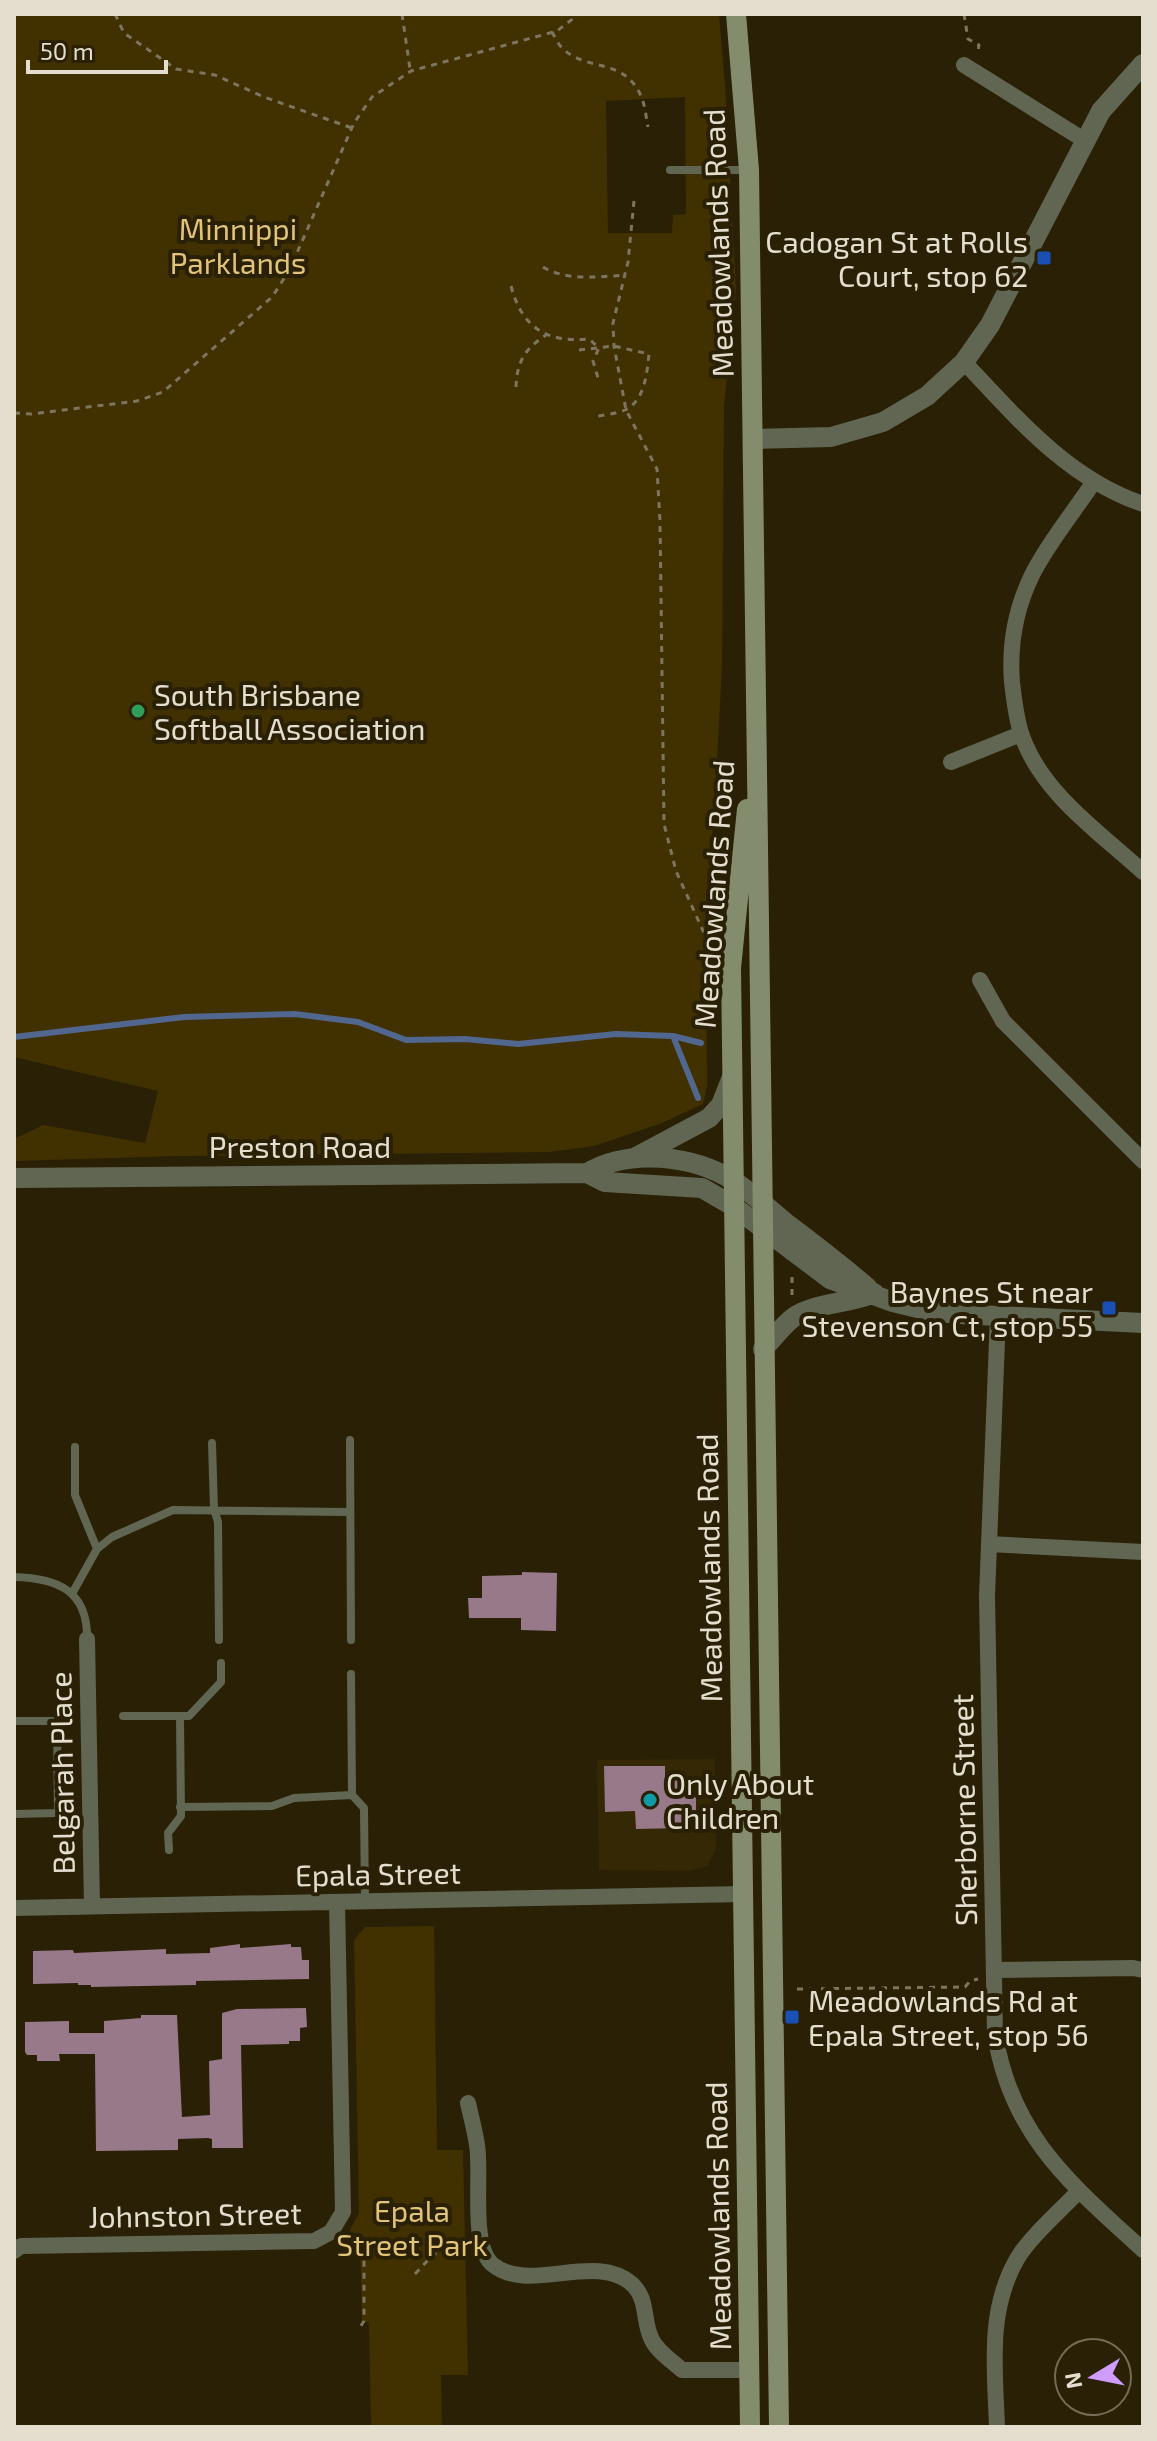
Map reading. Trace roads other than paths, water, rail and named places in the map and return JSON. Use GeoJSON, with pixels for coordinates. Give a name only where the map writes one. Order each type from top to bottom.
{"type":"FeatureCollection","features":[{"type":"Feature","properties":{"kind":"main road","name":"Meadowlands Road"},"geometry":{"type":"LineString","coordinates":[[736,14],[749,170],[779,2427]]}},
{"type":"Feature","properties":{"kind":"main road","name":"Meadowlands Road"},"geometry":{"type":"LineString","coordinates":[[750,2427],[731,968],[757,710]]}},
{"type":"Feature","properties":{"kind":"street"},"geometry":{"type":"LineString","coordinates":[[753,439],[831,437],[883,422],[927,396],[964,362],[990,325],[1101,111],[1143,64]]}},
{"type":"Feature","properties":{"kind":"street"},"geometry":{"type":"LineString","coordinates":[[964,65],[1084,140]]}},
{"type":"Feature","properties":{"kind":"street"},"geometry":{"type":"LineString","coordinates":[[964,362],[1032,432],[1093,483],[1143,504]]}},
{"type":"Feature","properties":{"kind":"street"},"geometry":{"type":"LineString","coordinates":[[1093,483],[1033,573],[1013,631],[1011,666],[1021,734],[1032,757],[1068,805],[1143,872]]}},
{"type":"Feature","properties":{"kind":"street"},"geometry":{"type":"LineString","coordinates":[[951,762],[1021,734]]}},
{"type":"Feature","properties":{"kind":"street"},"geometry":{"type":"LineString","coordinates":[[980,980],[1003,1021],[1143,1161]]}},
{"type":"Feature","properties":{"kind":"street"},"geometry":{"type":"LineString","coordinates":[[636,1157],[709,1118],[721,1105],[732,1077]]}},
{"type":"Feature","properties":{"kind":"street","name":"Preston Road"},"geometry":{"type":"LineString","coordinates":[[587,1173],[605,1163],[636,1157],[691,1164],[732,1180],[874,1293]]}},
{"type":"Feature","properties":{"kind":"street","name":"Preston Road"},"geometry":{"type":"LineString","coordinates":[[14,1178],[587,1173],[605,1182],[702,1188],[733,1206],[830,1279],[893,1302],[930,1311],[1143,1323]]}},
{"type":"Feature","properties":{"kind":"street"},"geometry":{"type":"LineString","coordinates":[[763,1349],[794,1317],[874,1293]]}},
{"type":"Feature","properties":{"kind":"street","name":"Sherborne Street"},"geometry":{"type":"LineString","coordinates":[[998,1315],[989,1544],[995,2034],[1000,2068],[1016,2109],[1039,2145],[1079,2191],[1143,2250]]}},
{"type":"Feature","properties":{"kind":"street"},"geometry":{"type":"LineString","coordinates":[[989,1544],[1143,1552]]}},
{"type":"Feature","properties":{"kind":"street","name":"Belgarah Place"},"geometry":{"type":"LineString","coordinates":[[87,1639],[92,1906]]}},
{"type":"Feature","properties":{"kind":"street","name":"Epala Street"},"geometry":{"type":"LineString","coordinates":[[14,1908],[744,1894]]}},
{"type":"Feature","properties":{"kind":"street","name":"Johnston Street"},"geometry":{"type":"LineString","coordinates":[[14,2251],[21,2246],[314,2241],[331,2232],[343,2212],[337,1902]]}},
{"type":"Feature","properties":{"kind":"street"},"geometry":{"type":"LineString","coordinates":[[994,1974],[1143,1970]]}},
{"type":"Feature","properties":{"kind":"street"},"geometry":{"type":"LineString","coordinates":[[468,2103],[478,2147],[481,2239],[491,2263],[511,2275],[611,2272],[632,2285],[644,2300],[645,2324],[653,2343],[682,2370],[749,2370]]}},
{"type":"Feature","properties":{"kind":"street"},"geometry":{"type":"LineString","coordinates":[[997,2427],[994,2338],[999,2297],[1018,2257],[1079,2191]]}},
{"type":"Feature","properties":{"kind":"lane"},"geometry":{"type":"LineString","coordinates":[[670,170],[749,170]]}},
{"type":"Feature","properties":{"kind":"lane"},"geometry":{"type":"LineString","coordinates":[[350,1440],[351,1640]]}},
{"type":"Feature","properties":{"kind":"lane"},"geometry":{"type":"LineString","coordinates":[[212,1443],[214,1509],[218,1522],[219,1640]]}},
{"type":"Feature","properties":{"kind":"lane"},"geometry":{"type":"LineString","coordinates":[[75,1447],[75,1495],[97,1549]]}},
{"type":"Feature","properties":{"kind":"lane"},"geometry":{"type":"LineString","coordinates":[[73,1592],[97,1549],[112,1537],[173,1510],[350,1512]]}},
{"type":"Feature","properties":{"kind":"lane"},"geometry":{"type":"LineString","coordinates":[[14,1577],[56,1585],[73,1592],[82,1603],[87,1639]]}},
{"type":"Feature","properties":{"kind":"lane"},"geometry":{"type":"LineString","coordinates":[[123,1716],[189,1716],[221,1682],[221,1663]]}},
{"type":"Feature","properties":{"kind":"lane"},"geometry":{"type":"LineString","coordinates":[[351,1674],[352,1795],[364,1808],[365,1901]]}},
{"type":"Feature","properties":{"kind":"lane"},"geometry":{"type":"LineString","coordinates":[[169,1850],[168,1833],[181,1816],[180,1716]]}},
{"type":"Feature","properties":{"kind":"lane"},"geometry":{"type":"LineString","coordinates":[[14,1721],[57,1721],[58,1813],[14,1814]]}},
{"type":"Feature","properties":{"kind":"lane"},"geometry":{"type":"LineString","coordinates":[[180,1807],[272,1806],[294,1798],[352,1795]]}},
{"type":"Feature","properties":{"kind":"waterway"},"geometry":{"type":"LineString","coordinates":[[14,1037],[184,1017],[295,1014],[358,1022],[406,1040],[465,1039],[518,1044],[616,1034],[673,1036],[701,1043]]}},
{"type":"Feature","properties":{"kind":"waterway"},"geometry":{"type":"LineString","coordinates":[[673,1036],[698,1098]]}},
{"type":"Feature","properties":{"kind":"place","name":"Cadogan St at Rolls Court, stop 62"},"geometry":{"type":"Point","coordinates":[1044,258]}},
{"type":"Feature","properties":{"kind":"place","name":"South Brisbane Softball Association"},"geometry":{"type":"Point","coordinates":[138,711]}},
{"type":"Feature","properties":{"kind":"place","name":"Baynes St near Stevenson Ct, stop 55"},"geometry":{"type":"Point","coordinates":[1109,1308]}},
{"type":"Feature","properties":{"kind":"place","name":"Only About Children"},"geometry":{"type":"Point","coordinates":[650,1800]}},
{"type":"Feature","properties":{"kind":"place","name":"Meadowlands Rd at Epala Street, stop 56"},"geometry":{"type":"Point","coordinates":[792,2017]}},
{"type":"Feature","properties":{"kind":"park label","name":"Minnippi Parklands"},"geometry":{"type":"Point","coordinates":[238,245]}},
{"type":"Feature","properties":{"kind":"park label","name":"Epala Street Park"},"geometry":{"type":"Point","coordinates":[412,2227]}}]}
